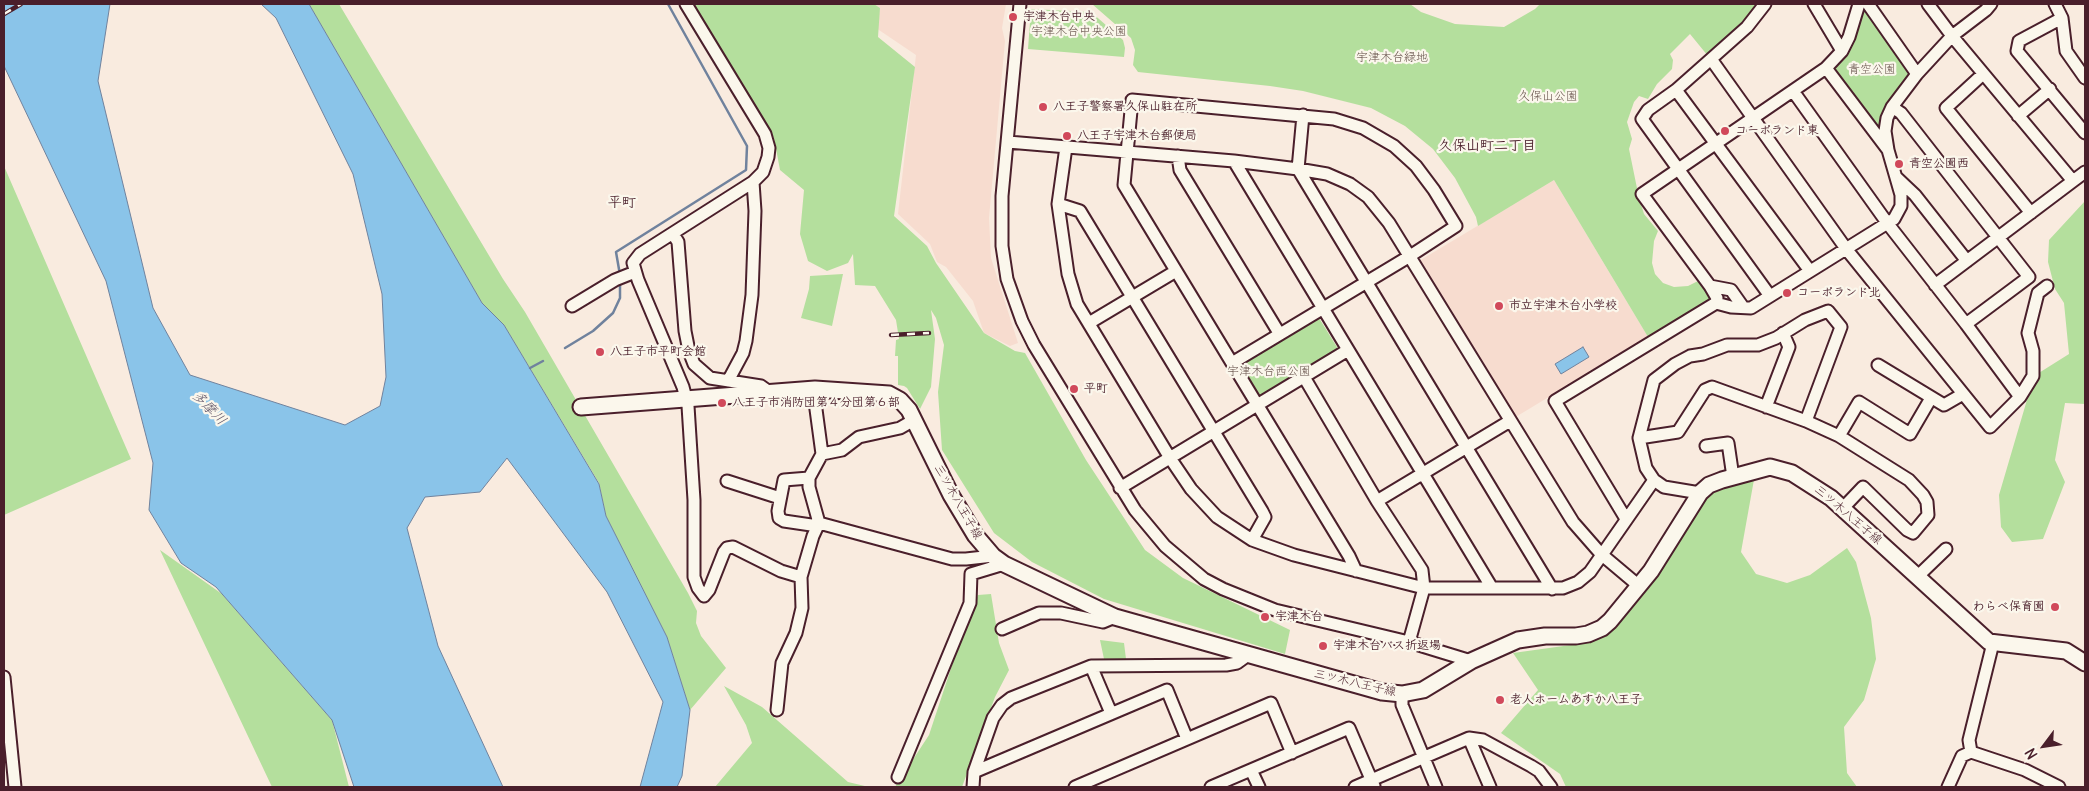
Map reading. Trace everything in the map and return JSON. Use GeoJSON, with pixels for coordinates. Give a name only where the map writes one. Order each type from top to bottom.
{"type":"FeatureCollection","features":[{"type":"Feature","properties":{"kind":"main road","name":"三ツ木八王子線"},"geometry":{"type":"LineString","coordinates":[[580,407],[768,391],[815,389],[889,394],[900,400],[914,420],[951,495],[975,535],[998,560],[1115,616],[1382,692],[1402,694],[1423,690],[1471,661],[1518,640],[1545,636],[1576,636],[1594,632],[1610,621],[1639,586],[1700,493],[1710,485],[1761,468],[1770,467],[1781,468],[1809,483],[1843,508],[1993,643]]}},
{"type":"Feature","properties":{"kind":"main road"},"geometry":{"type":"LineString","coordinates":[[1993,643],[2066,651],[2085,663]]}},
{"type":"Feature","properties":{"kind":"street"},"geometry":{"type":"LineString","coordinates":[[686,4],[768,140],[769,148],[766,164],[763,172],[753,182],[635,257],[632,273],[683,387],[686,398],[694,500],[693,572],[700,592],[704,596],[706,594],[727,548],[733,548],[781,571],[801,577]]}},
{"type":"Feature","properties":{"kind":"street"},"geometry":{"type":"LineString","coordinates":[[1020,4],[1001,222],[1004,262],[1022,321],[1034,345],[1120,488],[1141,519],[1165,546],[1204,579],[1223,589],[1275,610],[1409,642],[1471,661]]}},
{"type":"Feature","properties":{"kind":"street"},"geometry":{"type":"LineString","coordinates":[[1765,4],[1747,26],[1676,90],[1648,110],[1642,119],[1770,296]]}},
{"type":"Feature","properties":{"kind":"street"},"geometry":{"type":"LineString","coordinates":[[1814,4],[1842,51]]}},
{"type":"Feature","properties":{"kind":"street"},"geometry":{"type":"LineString","coordinates":[[1716,303],[1717,298],[1710,286],[1642,194],[1826,68],[1842,51],[1849,37],[1859,4]]}},
{"type":"Feature","properties":{"kind":"street"},"geometry":{"type":"LineString","coordinates":[[1868,4],[1917,74]]}},
{"type":"Feature","properties":{"kind":"street"},"geometry":{"type":"LineString","coordinates":[[1928,4],[1952,36],[2073,181]]}},
{"type":"Feature","properties":{"kind":"street"},"geometry":{"type":"LineString","coordinates":[[2055,4],[2062,18],[2066,51],[2085,78]]}},
{"type":"Feature","properties":{"kind":"street"},"geometry":{"type":"LineString","coordinates":[[1626,519],[1555,402],[1716,303],[1731,307],[1751,308],[1888,224],[1898,214],[1901,206],[1901,195],[1888,150],[1885,131],[1892,108],[1917,74],[1952,36],[1986,6]]}},
{"type":"Feature","properties":{"kind":"street"},"geometry":{"type":"LineString","coordinates":[[2062,18],[2019,41],[2017,50],[2085,133]]}},
{"type":"Feature","properties":{"kind":"street"},"geometry":{"type":"LineString","coordinates":[[1711,59],[1847,250],[1990,427],[2020,396],[2033,376],[2033,351],[2028,333],[2038,293],[2047,286]]}},
{"type":"Feature","properties":{"kind":"street"},"geometry":{"type":"LineString","coordinates":[[1826,68],[1888,150]]}},
{"type":"Feature","properties":{"kind":"street"},"geometry":{"type":"LineString","coordinates":[[1984,74],[1946,108],[2030,213]]}},
{"type":"Feature","properties":{"kind":"street"},"geometry":{"type":"LineString","coordinates":[[2018,116],[2050,89]]}},
{"type":"Feature","properties":{"kind":"street"},"geometry":{"type":"LineString","coordinates":[[1676,90],[1810,271]]}},
{"type":"Feature","properties":{"kind":"street"},"geometry":{"type":"LineString","coordinates":[[1792,91],[1888,224],[2020,396]]}},
{"type":"Feature","properties":{"kind":"street"},"geometry":{"type":"LineString","coordinates":[[1232,363],[1322,307],[1410,256],[1456,226],[1434,190],[1416,166],[1384,140],[1349,123],[1303,115],[1132,100],[1124,185],[1349,556],[1356,571]]}},
{"type":"Feature","properties":{"kind":"street"},"geometry":{"type":"LineString","coordinates":[[1892,108],[1901,113],[2029,277],[1966,324]]}},
{"type":"Feature","properties":{"kind":"street"},"geometry":{"type":"LineString","coordinates":[[1303,115],[1298,169],[1552,589]]}},
{"type":"Feature","properties":{"kind":"street"},"geometry":{"type":"LineString","coordinates":[[1008,142],[1234,161],[1298,169],[1328,174],[1368,197],[1380,209],[1410,256],[1560,503],[1583,535],[1601,554],[1639,586]]}},
{"type":"Feature","properties":{"kind":"street"},"geometry":{"type":"LineString","coordinates":[[1066,147],[1058,204],[1068,274],[1077,304],[1170,458],[1191,489],[1217,517],[1252,540],[1283,552],[1424,588],[1552,589],[1568,587],[1578,582],[1590,572],[1654,480]]}},
{"type":"Feature","properties":{"kind":"street"},"geometry":{"type":"LineString","coordinates":[[1178,156],[1180,170],[1279,334]]}},
{"type":"Feature","properties":{"kind":"street"},"geometry":{"type":"LineString","coordinates":[[1234,161],[1492,588]]}},
{"type":"Feature","properties":{"kind":"street"},"geometry":{"type":"LineString","coordinates":[[1934,285],[2085,172]]}},
{"type":"Feature","properties":{"kind":"street"},"geometry":{"type":"LineString","coordinates":[[1897,178],[1915,195],[1967,260]]}},
{"type":"Feature","properties":{"kind":"street"},"geometry":{"type":"LineString","coordinates":[[728,381],[743,353],[748,332],[752,295],[755,211],[753,182]]}},
{"type":"Feature","properties":{"kind":"street"},"geometry":{"type":"LineString","coordinates":[[1058,204],[1080,210],[1265,517],[1252,540]]}},
{"type":"Feature","properties":{"kind":"street"},"geometry":{"type":"LineString","coordinates":[[673,234],[678,242],[685,331],[696,366],[706,376],[761,386],[768,391]]}},
{"type":"Feature","properties":{"kind":"street"},"geometry":{"type":"LineString","coordinates":[[1089,323],[1176,271]]}},
{"type":"Feature","properties":{"kind":"street"},"geometry":{"type":"LineString","coordinates":[[572,307],[615,280],[632,273]]}},
{"type":"Feature","properties":{"kind":"street"},"geometry":{"type":"LineString","coordinates":[[1710,286],[1730,290],[1743,307]]}},
{"type":"Feature","properties":{"kind":"street"},"geometry":{"type":"LineString","coordinates":[[1700,493],[1664,487],[1654,480],[1646,468],[1639,438],[1654,380],[1675,364],[1690,356],[1703,354],[1727,345],[1758,345],[1805,320],[1828,311],[1841,327],[1806,421]]}},
{"type":"Feature","properties":{"kind":"street"},"geometry":{"type":"LineString","coordinates":[[1766,407],[1789,347],[1783,333]]}},
{"type":"Feature","properties":{"kind":"street"},"geometry":{"type":"LineString","coordinates":[[1120,488],[1348,350]]}},
{"type":"Feature","properties":{"kind":"street"},"geometry":{"type":"LineString","coordinates":[[1878,365],[1944,405],[1962,394]]}},
{"type":"Feature","properties":{"kind":"street"},"geometry":{"type":"LineString","coordinates":[[1304,377],[1378,501],[1422,570],[1424,588],[1409,642]]}},
{"type":"Feature","properties":{"kind":"street"},"geometry":{"type":"LineString","coordinates":[[1639,438],[1678,432],[1705,390],[1712,387],[1806,421],[1838,436],[1909,480],[1924,495],[1927,502],[1928,515],[1913,532],[1907,530],[1863,487],[1843,508]]}},
{"type":"Feature","properties":{"kind":"street"},"geometry":{"type":"LineString","coordinates":[[777,710],[782,663],[796,632],[802,608],[801,577],[809,547],[819,525],[809,478],[822,454],[815,389]]}},
{"type":"Feature","properties":{"kind":"street"},"geometry":{"type":"LineString","coordinates":[[1838,436],[1859,402],[1910,434],[1931,398]]}},
{"type":"Feature","properties":{"kind":"street"},"geometry":{"type":"LineString","coordinates":[[822,454],[842,450],[859,437],[900,428],[914,420]]}},
{"type":"Feature","properties":{"kind":"street"},"geometry":{"type":"LineString","coordinates":[[1378,501],[1510,421]]}},
{"type":"Feature","properties":{"kind":"street"},"geometry":{"type":"LineString","coordinates":[[1706,446],[1728,443],[1733,477]]}},
{"type":"Feature","properties":{"kind":"street"},"geometry":{"type":"LineString","coordinates":[[809,478],[784,480],[778,511],[779,518],[784,521],[819,525],[952,559],[998,560]]}},
{"type":"Feature","properties":{"kind":"street"},"geometry":{"type":"LineString","coordinates":[[727,481],[780,498]]}},
{"type":"Feature","properties":{"kind":"street"},"geometry":{"type":"LineString","coordinates":[[1918,576],[1946,549]]}},
{"type":"Feature","properties":{"kind":"street"},"geometry":{"type":"LineString","coordinates":[[898,777],[970,603],[971,574],[998,560]]}},
{"type":"Feature","properties":{"kind":"street"},"geometry":{"type":"LineString","coordinates":[[1002,629],[1039,613],[1061,614],[1102,622],[1115,616]]}},
{"type":"Feature","properties":{"kind":"street"},"geometry":{"type":"LineString","coordinates":[[1971,752],[1969,740],[1993,643]]}},
{"type":"Feature","properties":{"kind":"street"},"geometry":{"type":"LineString","coordinates":[[973,787],[974,772],[993,718],[1002,705],[1016,696],[1091,666],[1226,664],[1237,663],[1248,655]]}},
{"type":"Feature","properties":{"kind":"street"},"geometry":{"type":"LineString","coordinates":[[1091,666],[1111,713]]}},
{"type":"Feature","properties":{"kind":"street"},"geometry":{"type":"LineString","coordinates":[[4,677],[7,751],[15,787]]}},
{"type":"Feature","properties":{"kind":"street"},"geometry":{"type":"LineString","coordinates":[[974,772],[1167,690],[1188,739]]}},
{"type":"Feature","properties":{"kind":"street"},"geometry":{"type":"LineString","coordinates":[[1402,694],[1402,705],[1436,787]]}},
{"type":"Feature","properties":{"kind":"street"},"geometry":{"type":"LineString","coordinates":[[1075,787],[1271,703],[1292,753]]}},
{"type":"Feature","properties":{"kind":"street"},"geometry":{"type":"LineString","coordinates":[[1211,787],[1349,728],[1374,784]]}},
{"type":"Feature","properties":{"kind":"street"},"geometry":{"type":"LineString","coordinates":[[1468,738],[1490,787]]}},
{"type":"Feature","properties":{"kind":"street"},"geometry":{"type":"LineString","coordinates":[[1355,787],[1374,784],[1468,738],[1484,740],[1531,766],[1539,771],[1551,787]]}},
{"type":"Feature","properties":{"kind":"street"},"geometry":{"type":"LineString","coordinates":[[1948,787],[1959,760],[1962,756],[1971,752],[2025,770],[2059,787]]}},
{"type":"Feature","properties":{"kind":"street"},"geometry":{"type":"LineString","coordinates":[[1251,770],[1259,787]]}},
{"type":"Feature","properties":{"kind":"shaded area"},"geometry":{"type":"Polygon","coordinates":[[[874,4],[1006,4],[1002,28],[1005,41],[989,218],[991,258],[1018,343],[1010,346],[984,333],[973,301],[946,267],[937,262],[930,244],[898,214],[916,55],[876,28],[880,8],[874,4]]]}},
{"type":"Feature","properties":{"kind":"shaded area"},"geometry":{"type":"Polygon","coordinates":[[[1554,180],[1648,337],[1514,418],[1419,261],[1554,180]]]}},
{"type":"Feature","properties":{"kind":"green space"},"geometry":{"type":"Polygon","coordinates":[[[309,4],[339,4],[503,279],[525,312],[688,593],[697,611],[696,623],[701,636],[726,668],[690,710],[667,637],[606,516],[599,483],[504,325],[482,303],[309,4]]]}},
{"type":"Feature","properties":{"kind":"green space"},"geometry":{"type":"Polygon","coordinates":[[[694,4],[874,4],[880,8],[878,37],[915,67],[894,216],[927,246],[936,263],[984,333],[1015,351],[1025,353],[1086,460],[1145,550],[1183,578],[1290,630],[1285,654],[1104,599],[1032,562],[994,533],[942,450],[938,392],[944,345],[936,318],[931,310],[935,339],[931,387],[920,409],[907,388],[898,385],[898,356],[895,356],[896,340],[899,339],[896,320],[875,286],[855,285],[853,254],[848,263],[827,271],[808,261],[800,234],[804,190],[780,170],[774,138],[694,4]]]}},
{"type":"Feature","properties":{"kind":"green space"},"geometry":{"type":"Polygon","coordinates":[[[1092,4],[1410,4],[1421,12],[1455,24],[1504,27],[1535,9],[1540,4],[1760,4],[1743,25],[1708,56],[1690,34],[1670,54],[1673,60],[1672,69],[1657,84],[1648,99],[1639,96],[1634,102],[1627,122],[1632,139],[1629,149],[1639,198],[1644,214],[1658,231],[1654,241],[1652,263],[1655,274],[1663,283],[1674,287],[1688,286],[1702,279],[1713,298],[1712,302],[1648,337],[1554,180],[1478,226],[1476,217],[1455,178],[1433,149],[1405,126],[1371,108],[1303,91],[1138,72],[1133,65],[1135,50],[1131,38],[1092,4]]]}},
{"type":"Feature","properties":{"kind":"green space","name":"青空公園"},"geometry":{"type":"Polygon","coordinates":[[[1859,4],[1868,4],[1917,74],[1892,107],[1888,150],[1826,68],[1843,51],[1859,4]]]}},
{"type":"Feature","properties":{"kind":"green space","name":"宇津木台中央公園"},"geometry":{"type":"Polygon","coordinates":[[[1031,9],[1091,12],[1123,40],[1125,48],[1124,57],[1028,49],[1031,9]]]}},
{"type":"Feature","properties":{"kind":"green space"},"geometry":{"type":"Polygon","coordinates":[[[4,166],[131,459],[4,515],[4,166]]]}},
{"type":"Feature","properties":{"kind":"green space"},"geometry":{"type":"Polygon","coordinates":[[[2085,201],[2085,404],[2065,403],[2055,460],[2065,482],[2043,539],[2012,542],[2001,527],[1999,495],[2034,376],[2069,354],[2064,303],[2055,289],[2048,262],[2049,240],[2085,201]]]}},
{"type":"Feature","properties":{"kind":"green space"},"geometry":{"type":"Polygon","coordinates":[[[843,274],[832,326],[801,318],[809,289],[810,276],[843,274]]]}},
{"type":"Feature","properties":{"kind":"green space","name":"宇津木台西公園"},"geometry":{"type":"Polygon","coordinates":[[[1319,318],[1340,352],[1259,401],[1239,367],[1319,318]]]}},
{"type":"Feature","properties":{"kind":"green space"},"geometry":{"type":"Polygon","coordinates":[[[1755,474],[1741,552],[1756,574],[1787,583],[1810,575],[1847,548],[1856,562],[1871,618],[1876,659],[1864,700],[1844,727],[1847,773],[1857,787],[1566,787],[1560,774],[1501,733],[1538,690],[1513,653],[1578,644],[1620,621],[1707,496],[1755,474]]]}},
{"type":"Feature","properties":{"kind":"green space"},"geometry":{"type":"Polygon","coordinates":[[[160,550],[222,594],[332,720],[349,787],[272,787],[160,550]]]}},
{"type":"Feature","properties":{"kind":"green space"},"geometry":{"type":"Polygon","coordinates":[[[991,594],[999,643],[1009,670],[995,697],[962,787],[895,787],[929,735],[961,638],[978,595],[991,594]]]}},
{"type":"Feature","properties":{"kind":"green space"},"geometry":{"type":"Polygon","coordinates":[[[1100,640],[1124,643],[1126,659],[1104,659],[1100,640]]]}},
{"type":"Feature","properties":{"kind":"green space"},"geometry":{"type":"Polygon","coordinates":[[[724,686],[762,707],[848,782],[869,787],[715,787],[752,743],[746,725],[724,686]]]}},
{"type":"Feature","properties":{"kind":"water","name":"多摩川"},"geometry":{"type":"Polygon","coordinates":[[[4,4],[110,4],[98,81],[153,308],[190,375],[345,425],[380,406],[386,377],[382,294],[353,174],[276,18],[261,4],[309,4],[482,303],[504,325],[599,484],[606,516],[667,637],[690,710],[682,776],[677,787],[640,787],[663,702],[607,592],[507,458],[480,492],[425,497],[407,528],[438,646],[503,787],[354,787],[332,720],[216,587],[181,563],[149,510],[153,463],[106,281],[4,66],[4,4]]]}},
{"type":"Feature","properties":{"kind":"water"},"geometry":{"type":"Polygon","coordinates":[[[1583,347],[1589,357],[1561,374],[1555,364],[1583,347]]]}},
{"type":"Feature","properties":{"kind":"waterway"},"geometry":{"type":"LineString","coordinates":[[620,275],[616,252],[746,170],[747,146],[668,4]]}},
{"type":"Feature","properties":{"kind":"waterway"},"geometry":{"type":"LineString","coordinates":[[565,348],[593,331],[613,313],[620,298],[620,283]]}},
{"type":"Feature","properties":{"kind":"waterway"},"geometry":{"type":"LineString","coordinates":[[530,368],[543,361]]}},
{"type":"Feature","properties":{"kind":"railway"},"geometry":{"type":"LineString","coordinates":[[4,14],[21,4]]}},
{"type":"Feature","properties":{"kind":"railway"},"geometry":{"type":"LineString","coordinates":[[891,335],[929,333]]}},
{"type":"Feature","properties":{"kind":"place","name":"宇津木台中央"},"geometry":{"type":"Point","coordinates":[1013,17]}},
{"type":"Feature","properties":{"kind":"place","name":"八王子警察署久保山駐在所"},"geometry":{"type":"Point","coordinates":[1043,107]}},
{"type":"Feature","properties":{"kind":"place","name":"コーポランド東"},"geometry":{"type":"Point","coordinates":[1725,131]}},
{"type":"Feature","properties":{"kind":"place","name":"八王子宇津木台郵便局"},"geometry":{"type":"Point","coordinates":[1067,136]}},
{"type":"Feature","properties":{"kind":"place","name":"青空公園西"},"geometry":{"type":"Point","coordinates":[1899,164]}},
{"type":"Feature","properties":{"kind":"place","name":"コーポランド北"},"geometry":{"type":"Point","coordinates":[1787,293]}},
{"type":"Feature","properties":{"kind":"place","name":"市立宇津木台小学校"},"geometry":{"type":"Point","coordinates":[1499,306]}},
{"type":"Feature","properties":{"kind":"place","name":"八王子市平町会館"},"geometry":{"type":"Point","coordinates":[600,352]}},
{"type":"Feature","properties":{"kind":"place","name":"平町"},"geometry":{"type":"Point","coordinates":[1074,389]}},
{"type":"Feature","properties":{"kind":"place","name":"八王子市消防団第４分団第６部"},"geometry":{"type":"Point","coordinates":[722,403]}},
{"type":"Feature","properties":{"kind":"place","name":"わらべ保育園"},"geometry":{"type":"Point","coordinates":[2055,607]}},
{"type":"Feature","properties":{"kind":"place","name":"宇津木台"},"geometry":{"type":"Point","coordinates":[1265,617]}},
{"type":"Feature","properties":{"kind":"place","name":"宇津木台バス折返場"},"geometry":{"type":"Point","coordinates":[1323,646]}},
{"type":"Feature","properties":{"kind":"place","name":"老人ホームあすか八王子"},"geometry":{"type":"Point","coordinates":[1500,700]}},
{"type":"Feature","properties":{"kind":"district","name":"久保山町二丁目"},"geometry":{"type":"Point","coordinates":[1487,146]}},
{"type":"Feature","properties":{"kind":"district","name":"平町"},"geometry":{"type":"Point","coordinates":[622,203]}},
{"type":"Feature","properties":{"kind":"park label","name":"宇津木台緑地"},"geometry":{"type":"Point","coordinates":[1392,58]}},
{"type":"Feature","properties":{"kind":"park label","name":"久保山公園"},"geometry":{"type":"Point","coordinates":[1548,97]}}]}
